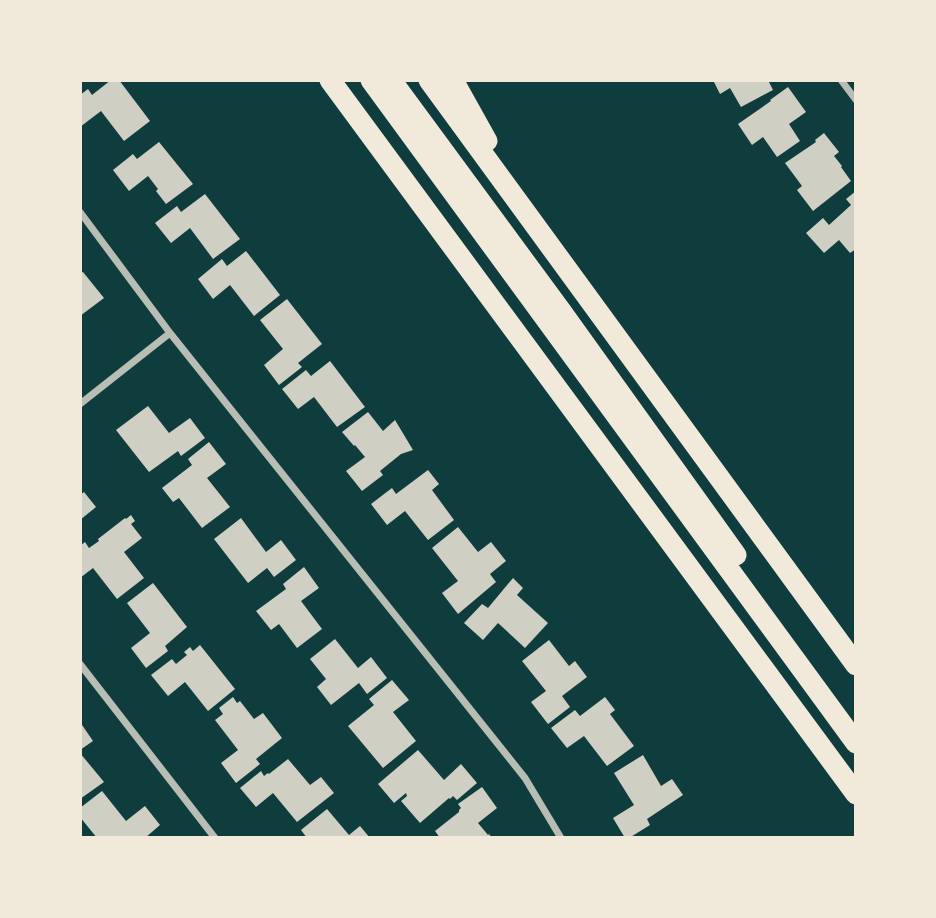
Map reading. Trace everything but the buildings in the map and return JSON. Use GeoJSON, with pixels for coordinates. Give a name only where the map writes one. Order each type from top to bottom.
{"type":"FeatureCollection","features":[{"type":"Feature","properties":{"kind":"highway"},"geometry":{"type":"LineString","coordinates":[[330,80],[856,794]]}},
{"type":"Feature","properties":{"kind":"highway"},"geometry":{"type":"LineString","coordinates":[[371,80],[856,743]]}},
{"type":"Feature","properties":{"kind":"highway"},"geometry":{"type":"LineString","coordinates":[[391,80],[561,311],[856,722]]}},
{"type":"Feature","properties":{"kind":"highway"},"geometry":{"type":"LineString","coordinates":[[429,80],[856,665]]}},
{"type":"Feature","properties":{"kind":"highway"},"geometry":{"type":"LineString","coordinates":[[453,80],[539,231]]}},
{"type":"Feature","properties":{"kind":"street"},"geometry":{"type":"LineString","coordinates":[[841,80],[856,100]]}},
{"type":"Feature","properties":{"kind":"street"},"geometry":{"type":"LineString","coordinates":[[80,212],[170,333],[525,778],[561,838]]}},
{"type":"Feature","properties":{"kind":"street"},"geometry":{"type":"LineString","coordinates":[[80,404],[170,333]]}},
{"type":"Feature","properties":{"kind":"street"},"geometry":{"type":"LineString","coordinates":[[80,664],[215,838]]}}]}
